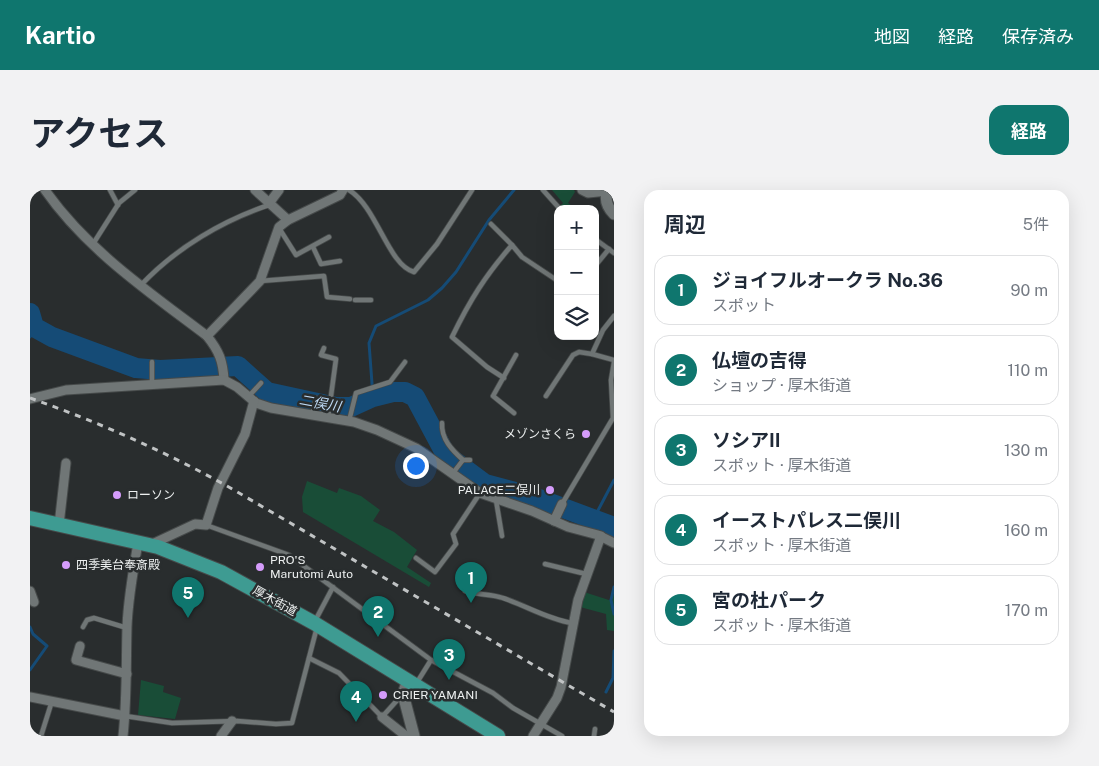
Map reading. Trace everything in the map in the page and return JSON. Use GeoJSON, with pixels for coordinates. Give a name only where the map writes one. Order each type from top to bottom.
{"type":"FeatureCollection","features":[{"type":"Feature","properties":{"kind":"main road","name":"厚木街道"},"geometry":{"type":"LineString","coordinates":[[30,518],[144,544],[238,580],[316,624],[498,736]]}},
{"type":"Feature","properties":{"kind":"street"},"geometry":{"type":"LineString","coordinates":[[45,190],[72,224],[92,245],[207,336],[217,348],[223,363],[224,380]]}},
{"type":"Feature","properties":{"kind":"street"},"geometry":{"type":"LineString","coordinates":[[254,190],[288,220]]}},
{"type":"Feature","properties":{"kind":"street"},"geometry":{"type":"LineString","coordinates":[[271,203],[279,190]]}},
{"type":"Feature","properties":{"kind":"street"},"geometry":{"type":"LineString","coordinates":[[207,336],[260,280],[279,227],[288,220],[340,194],[343,190]]}},
{"type":"Feature","properties":{"kind":"street"},"geometry":{"type":"LineString","coordinates":[[582,190],[588,193],[608,190]]}},
{"type":"Feature","properties":{"kind":"street"},"geometry":{"type":"LineString","coordinates":[[608,190],[605,197],[607,206],[614,214]]}},
{"type":"Feature","properties":{"kind":"street"},"geometry":{"type":"LineString","coordinates":[[30,399],[66,390],[152,381],[224,380],[271,408],[349,418],[416,448],[480,493],[532,511],[554,521],[601,536],[614,543]]}},
{"type":"Feature","properties":{"kind":"street"},"geometry":{"type":"LineString","coordinates":[[123,736],[127,674],[127,628],[132,580],[144,544],[195,524],[206,525],[218,488],[245,434],[252,396]]}},
{"type":"Feature","properties":{"kind":"street"},"geometry":{"type":"LineString","coordinates":[[58,525],[66,462]]}},
{"type":"Feature","properties":{"kind":"street"},"geometry":{"type":"LineString","coordinates":[[554,521],[562,504]]}},
{"type":"Feature","properties":{"kind":"street"},"geometry":{"type":"LineString","coordinates":[[533,736],[561,687],[572,624],[586,574],[601,536]]}},
{"type":"Feature","properties":{"kind":"street"},"geometry":{"type":"LineString","coordinates":[[30,591],[34,602]]}},
{"type":"Feature","properties":{"kind":"street"},"geometry":{"type":"LineString","coordinates":[[80,646],[76,660],[127,674]]}},
{"type":"Feature","properties":{"kind":"street"},"geometry":{"type":"LineString","coordinates":[[411,682],[403,694],[414,736]]}},
{"type":"Feature","properties":{"kind":"street"},"geometry":{"type":"LineString","coordinates":[[30,697],[125,716]]}},
{"type":"Feature","properties":{"kind":"street"},"geometry":{"type":"LineString","coordinates":[[382,717],[406,736]]}},
{"type":"Feature","properties":{"kind":"street"},"geometry":{"type":"LineString","coordinates":[[222,736],[232,721]]}},
{"type":"Feature","properties":{"kind":"lane"},"geometry":{"type":"LineString","coordinates":[[110,190],[118,205]]}},
{"type":"Feature","properties":{"kind":"lane"},"geometry":{"type":"LineString","coordinates":[[92,245],[118,205],[135,190]]}},
{"type":"Feature","properties":{"kind":"lane"},"geometry":{"type":"LineString","coordinates":[[350,190],[372,213],[393,254],[414,272],[437,244],[472,190]]}},
{"type":"Feature","properties":{"kind":"lane"},"geometry":{"type":"LineString","coordinates":[[543,190],[556,205]]}},
{"type":"Feature","properties":{"kind":"lane"},"geometry":{"type":"LineString","coordinates":[[141,285],[198,238],[238,216],[271,203]]}},
{"type":"Feature","properties":{"kind":"lane"},"geometry":{"type":"LineString","coordinates":[[491,224],[522,257],[554,278]]}},
{"type":"Feature","properties":{"kind":"lane"},"geometry":{"type":"LineString","coordinates":[[279,227],[296,255],[329,237]]}},
{"type":"Feature","properties":{"kind":"lane"},"geometry":{"type":"LineString","coordinates":[[599,242],[614,253]]}},
{"type":"Feature","properties":{"kind":"lane"},"geometry":{"type":"LineString","coordinates":[[504,378],[487,367],[452,337],[484,278],[512,245]]}},
{"type":"Feature","properties":{"kind":"lane"},"geometry":{"type":"LineString","coordinates":[[313,247],[321,264],[340,261]]}},
{"type":"Feature","properties":{"kind":"lane"},"geometry":{"type":"LineString","coordinates":[[599,261],[609,249]]}},
{"type":"Feature","properties":{"kind":"lane"},"geometry":{"type":"LineString","coordinates":[[260,280],[324,276],[327,297],[371,300]]}},
{"type":"Feature","properties":{"kind":"lane"},"geometry":{"type":"LineString","coordinates":[[592,354],[602,330],[614,316]]}},
{"type":"Feature","properties":{"kind":"lane"},"geometry":{"type":"LineString","coordinates":[[324,348],[322,355],[336,359],[328,416]]}},
{"type":"Feature","properties":{"kind":"lane"},"geometry":{"type":"LineString","coordinates":[[546,396],[573,355],[579,352],[614,361],[611,380],[613,418],[562,504]]}},
{"type":"Feature","properties":{"kind":"lane"},"geometry":{"type":"LineString","coordinates":[[514,413],[493,396],[516,355]]}},
{"type":"Feature","properties":{"kind":"lane"},"geometry":{"type":"LineString","coordinates":[[152,362],[152,381]]}},
{"type":"Feature","properties":{"kind":"lane"},"geometry":{"type":"LineString","coordinates":[[349,418],[356,393],[390,382],[405,362]]}},
{"type":"Feature","properties":{"kind":"lane"},"geometry":{"type":"LineString","coordinates":[[252,396],[261,383]]}},
{"type":"Feature","properties":{"kind":"lane"},"geometry":{"type":"LineString","coordinates":[[312,414],[316,398]]}},
{"type":"Feature","properties":{"kind":"lane"},"geometry":{"type":"LineString","coordinates":[[442,423],[442,431],[448,444],[462,462]]}},
{"type":"Feature","properties":{"kind":"lane"},"geometry":{"type":"LineString","coordinates":[[453,473],[462,462],[470,460]]}},
{"type":"Feature","properties":{"kind":"lane"},"geometry":{"type":"LineString","coordinates":[[416,558],[435,572],[456,544],[453,534],[480,493]]}},
{"type":"Feature","properties":{"kind":"lane"},"geometry":{"type":"LineString","coordinates":[[496,500],[502,536]]}},
{"type":"Feature","properties":{"kind":"lane"},"geometry":{"type":"LineString","coordinates":[[206,525],[289,555],[431,660],[493,693],[513,708],[562,736]]}},
{"type":"Feature","properties":{"kind":"lane"},"geometry":{"type":"LineString","coordinates":[[545,564],[586,574]]}},
{"type":"Feature","properties":{"kind":"lane"},"geometry":{"type":"LineString","coordinates":[[125,716],[172,723],[232,721],[276,724],[292,723],[316,624],[333,587]]}},
{"type":"Feature","properties":{"kind":"lane"},"geometry":{"type":"LineString","coordinates":[[466,592],[502,598],[538,614],[572,624]]}},
{"type":"Feature","properties":{"kind":"lane"},"geometry":{"type":"LineString","coordinates":[[83,627],[87,620],[94,618],[127,628]]}},
{"type":"Feature","properties":{"kind":"lane"},"geometry":{"type":"LineString","coordinates":[[309,658],[339,673],[382,717],[403,694]]}},
{"type":"Feature","properties":{"kind":"lane"},"geometry":{"type":"LineString","coordinates":[[411,682],[431,660]]}},
{"type":"Feature","properties":{"kind":"lane"},"geometry":{"type":"LineString","coordinates":[[41,736],[52,701]]}},
{"type":"Feature","properties":{"kind":"lane"},"geometry":{"type":"LineString","coordinates":[[594,736],[595,729]]}},
{"type":"Feature","properties":{"kind":"green space"},"geometry":{"type":"Polygon","coordinates":[[[552,190],[574,190],[575,192],[568,203],[571,205],[561,205],[563,203],[552,190]]]}},
{"type":"Feature","properties":{"kind":"green space"},"geometry":{"type":"Polygon","coordinates":[[[307,481],[337,493],[339,488],[361,496],[380,510],[373,521],[394,532],[417,550],[407,567],[431,583],[429,587],[303,512],[302,497],[307,481]]]}},
{"type":"Feature","properties":{"kind":"green space"},"geometry":{"type":"Polygon","coordinates":[[[614,590],[614,631],[607,630],[606,614],[580,607],[584,592],[612,601],[614,590]]]}},
{"type":"Feature","properties":{"kind":"green space"},"geometry":{"type":"Polygon","coordinates":[[[141,680],[164,686],[163,692],[181,698],[175,719],[138,715],[141,680]]]}},
{"type":"Feature","properties":{"kind":"waterway"},"geometry":{"type":"LineString","coordinates":[[373,397],[369,343],[376,326],[428,300],[442,288],[456,272],[489,220],[514,190]]}},
{"type":"Feature","properties":{"kind":"waterway","name":"二俣川"},"geometry":{"type":"LineString","coordinates":[[30,313],[34,327],[52,337],[136,368],[160,370],[238,366],[267,392],[336,407],[351,407],[373,397],[393,392],[405,392],[415,397],[446,455],[485,484],[534,497],[614,527]]}},
{"type":"Feature","properties":{"kind":"waterway"},"geometry":{"type":"LineString","coordinates":[[30,337],[34,327]]}},
{"type":"Feature","properties":{"kind":"waterway"},"geometry":{"type":"LineString","coordinates":[[594,518],[614,480]]}},
{"type":"Feature","properties":{"kind":"waterway"},"geometry":{"type":"LineString","coordinates":[[614,587],[611,600],[614,614]]}},
{"type":"Feature","properties":{"kind":"waterway"},"geometry":{"type":"LineString","coordinates":[[30,627],[33,634],[47,646],[30,670]]}},
{"type":"Feature","properties":{"kind":"waterway"},"geometry":{"type":"LineString","coordinates":[[606,692],[613,678],[614,651]]}},
{"type":"Feature","properties":{"kind":"railway"},"geometry":{"type":"LineString","coordinates":[[30,398],[130,438],[203,473],[614,712]]}},
{"type":"Feature","properties":{"kind":"place","name":"メゾンさくら"},"geometry":{"type":"Point","coordinates":[586,434]}},
{"type":"Feature","properties":{"kind":"place","name":"PALACE二俣川"},"geometry":{"type":"Point","coordinates":[550,490]}},
{"type":"Feature","properties":{"kind":"place","name":"ローソン"},"geometry":{"type":"Point","coordinates":[117,495]}},
{"type":"Feature","properties":{"kind":"place","name":"四季美台奉斎殿"},"geometry":{"type":"Point","coordinates":[66,565]}},
{"type":"Feature","properties":{"kind":"place","name":"PRO'S Marutomi Auto"},"geometry":{"type":"Point","coordinates":[260,567]}},
{"type":"Feature","properties":{"kind":"place","name":"ジョイフルオークラ No.36"},"geometry":{"type":"Point","coordinates":[471,603]}},
{"type":"Feature","properties":{"kind":"place","name":"宮の杜パーク"},"geometry":{"type":"Point","coordinates":[188,618]}},
{"type":"Feature","properties":{"kind":"place","name":"仏壇の吉得"},"geometry":{"type":"Point","coordinates":[378,637]}},
{"type":"Feature","properties":{"kind":"place","name":"ソシアII"},"geometry":{"type":"Point","coordinates":[449,680]}},
{"type":"Feature","properties":{"kind":"place","name":"CRIER YAMANI"},"geometry":{"type":"Point","coordinates":[383,695]}},
{"type":"Feature","properties":{"kind":"place","name":"イーストパレス二俣川"},"geometry":{"type":"Point","coordinates":[356,722]}}]}
